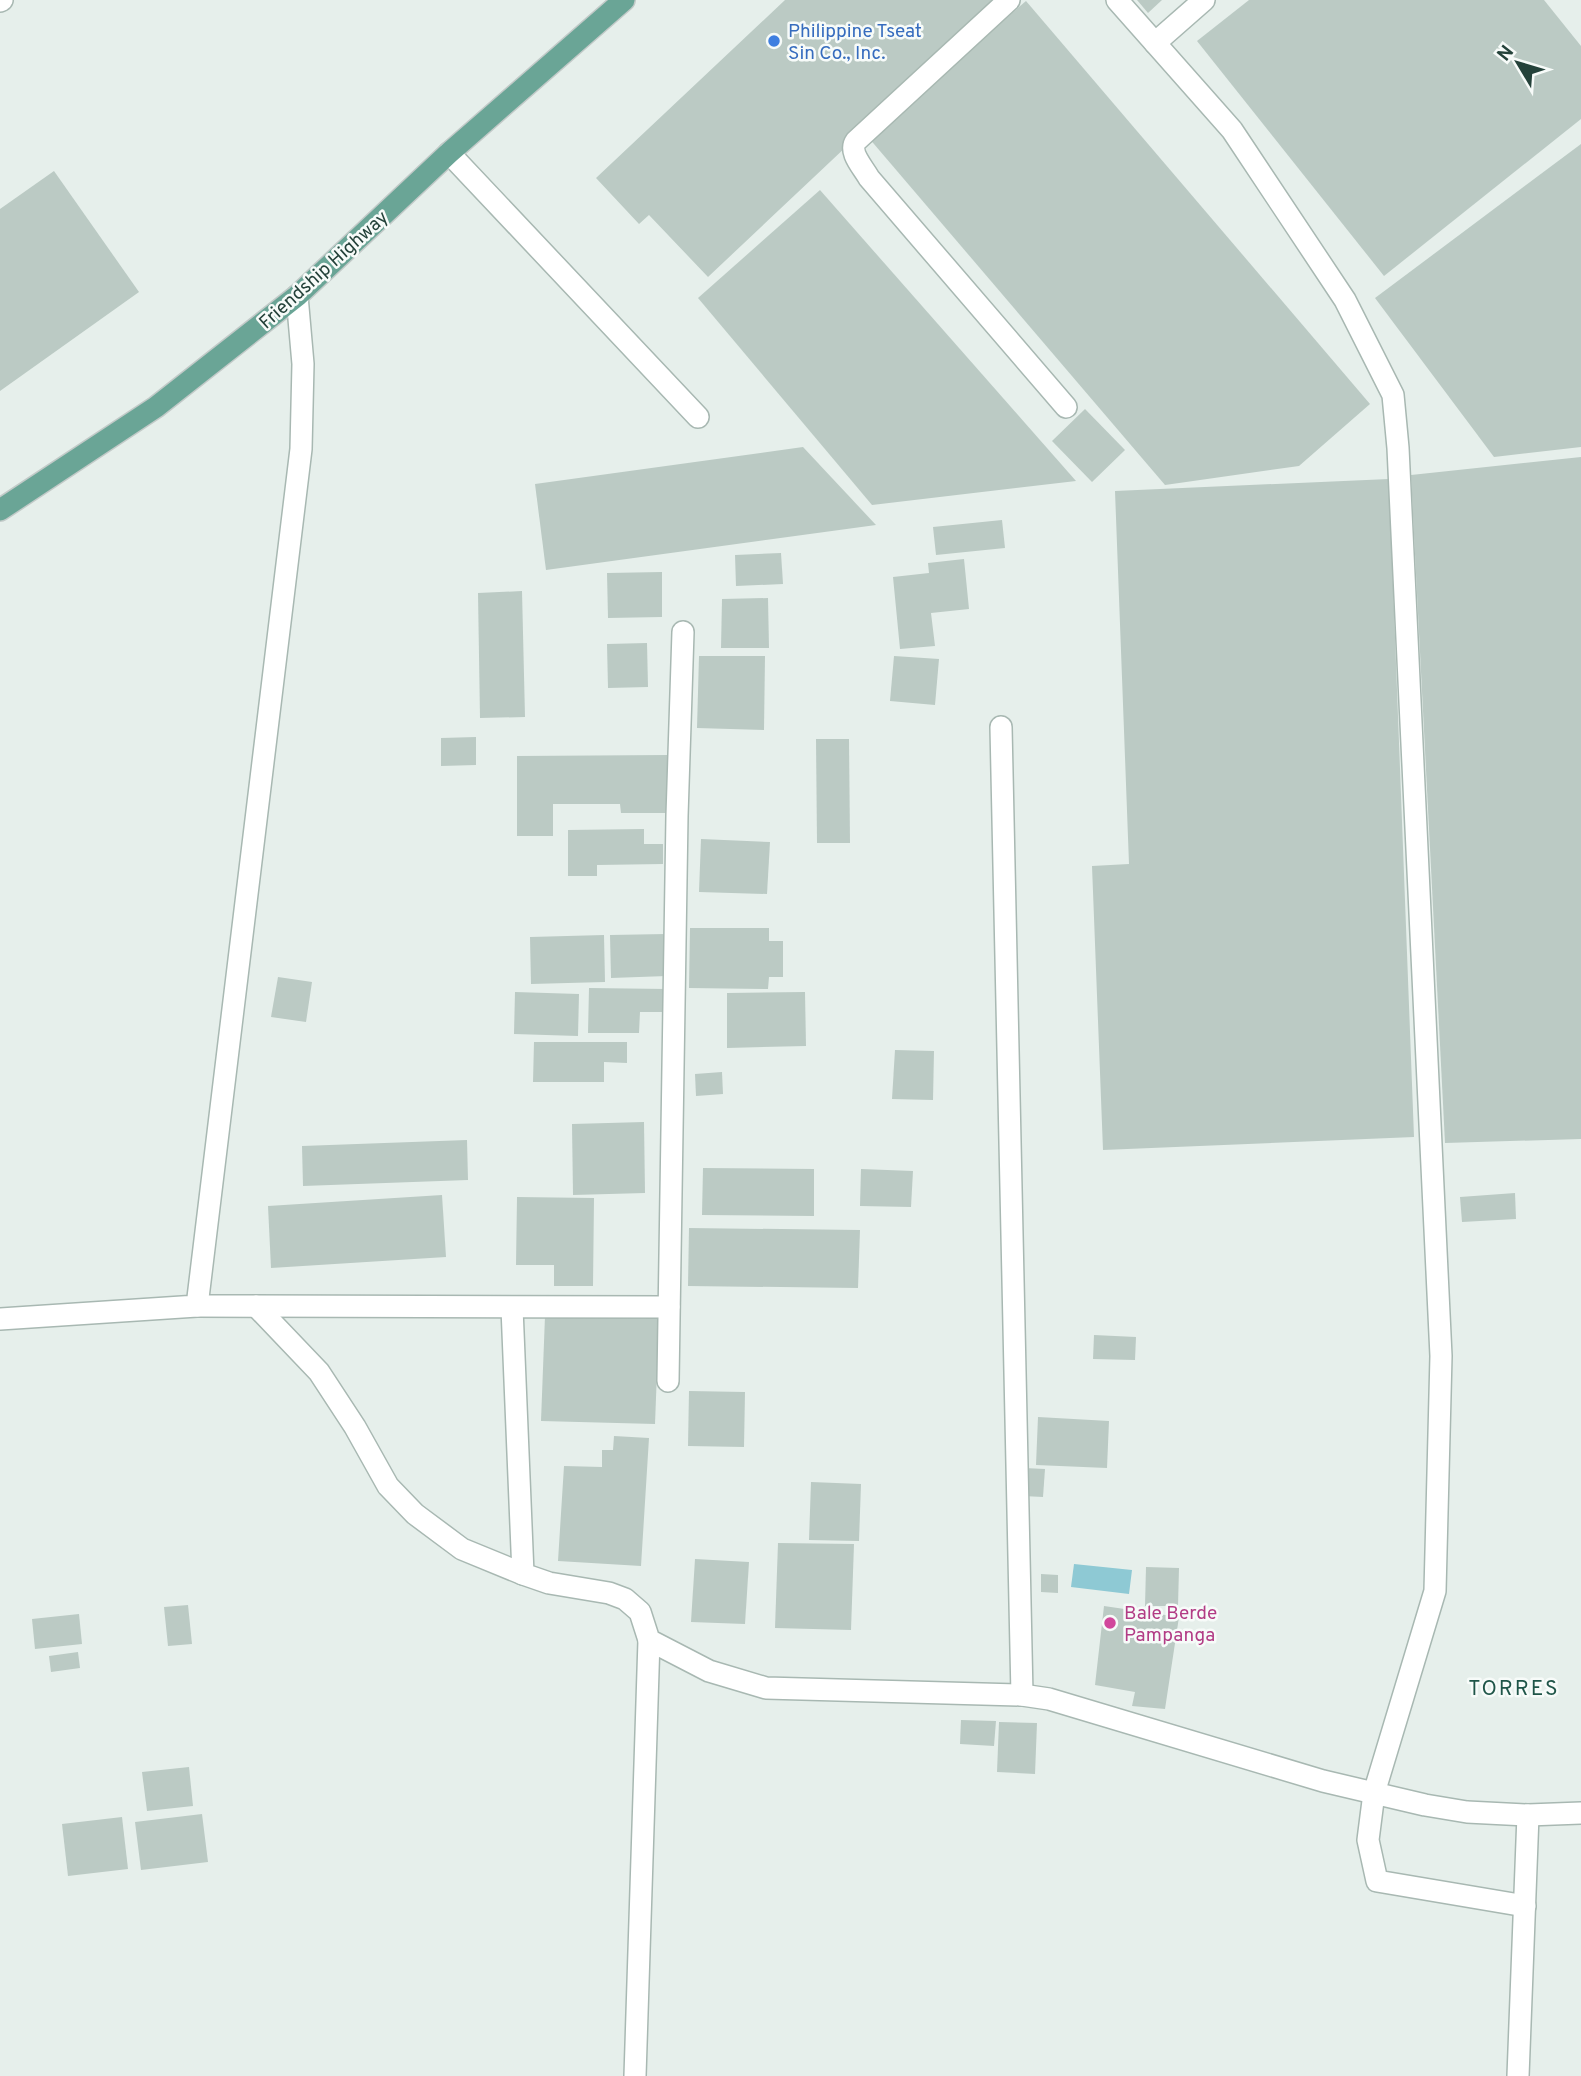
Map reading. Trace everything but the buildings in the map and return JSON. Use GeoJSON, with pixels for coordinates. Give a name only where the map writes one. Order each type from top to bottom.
{"type":"FeatureCollection","features":[{"type":"Feature","properties":{"kind":"main road","name":"Friendship Highway"},"geometry":{"type":"LineString","coordinates":[[0,510],[156,407],[297,296],[449,153],[624,0]]}},
{"type":"Feature","properties":{"kind":"street"},"geometry":{"type":"LineString","coordinates":[[1009,0],[852,146],[869,178],[1066,407]]}},
{"type":"Feature","properties":{"kind":"street"},"geometry":{"type":"LineString","coordinates":[[1117,0],[1232,130],[1345,299],[1393,395],[1398,448],[1441,1356],[1435,1591],[1374,1793],[1368,1840],[1377,1881],[1525,1906]]}},
{"type":"Feature","properties":{"kind":"street"},"geometry":{"type":"LineString","coordinates":[[1156,43],[1204,0]]}},
{"type":"Feature","properties":{"kind":"street"},"geometry":{"type":"LineString","coordinates":[[449,153],[698,417]]}},
{"type":"Feature","properties":{"kind":"street"},"geometry":{"type":"LineString","coordinates":[[197,1306],[301,449],[303,364],[297,296]]}},
{"type":"Feature","properties":{"kind":"street"},"geometry":{"type":"LineString","coordinates":[[668,1381],[683,632]]}},
{"type":"Feature","properties":{"kind":"street"},"geometry":{"type":"LineString","coordinates":[[1001,727],[1022,1695]]}},
{"type":"Feature","properties":{"kind":"street"},"geometry":{"type":"LineString","coordinates":[[0,1318],[197,1306],[669,1307]]}},
{"type":"Feature","properties":{"kind":"street"},"geometry":{"type":"LineString","coordinates":[[256,1306],[319,1372],[355,1427],[388,1486],[415,1514],[462,1549],[549,1583],[610,1593],[625,1599],[640,1612],[649,1640],[635,2076]]}},
{"type":"Feature","properties":{"kind":"street"},"geometry":{"type":"LineString","coordinates":[[512,1308],[523,1574]]}},
{"type":"Feature","properties":{"kind":"street"},"geometry":{"type":"LineString","coordinates":[[649,1640],[709,1671],[766,1688],[1022,1695],[1049,1699],[1323,1781],[1374,1793],[1467,1812],[1528,1815],[1581,1813]]}},
{"type":"Feature","properties":{"kind":"street"},"geometry":{"type":"LineString","coordinates":[[1518,2076],[1528,1815]]}},
{"type":"Feature","properties":{"kind":"water"},"geometry":{"type":"Polygon","coordinates":[[[1074,1564],[1132,1570],[1129,1594],[1071,1587],[1074,1564]]]}},
{"type":"Feature","properties":{"kind":"place","name":"Philippine Tseat Sin Co., Inc."},"geometry":{"type":"Point","coordinates":[774,41]}},
{"type":"Feature","properties":{"kind":"place","name":"Bale Berde Pampanga"},"geometry":{"type":"Point","coordinates":[1110,1623]}},
{"type":"Feature","properties":{"kind":"district","name":"TORRES"},"geometry":{"type":"Point","coordinates":[1514,1688]}}]}
